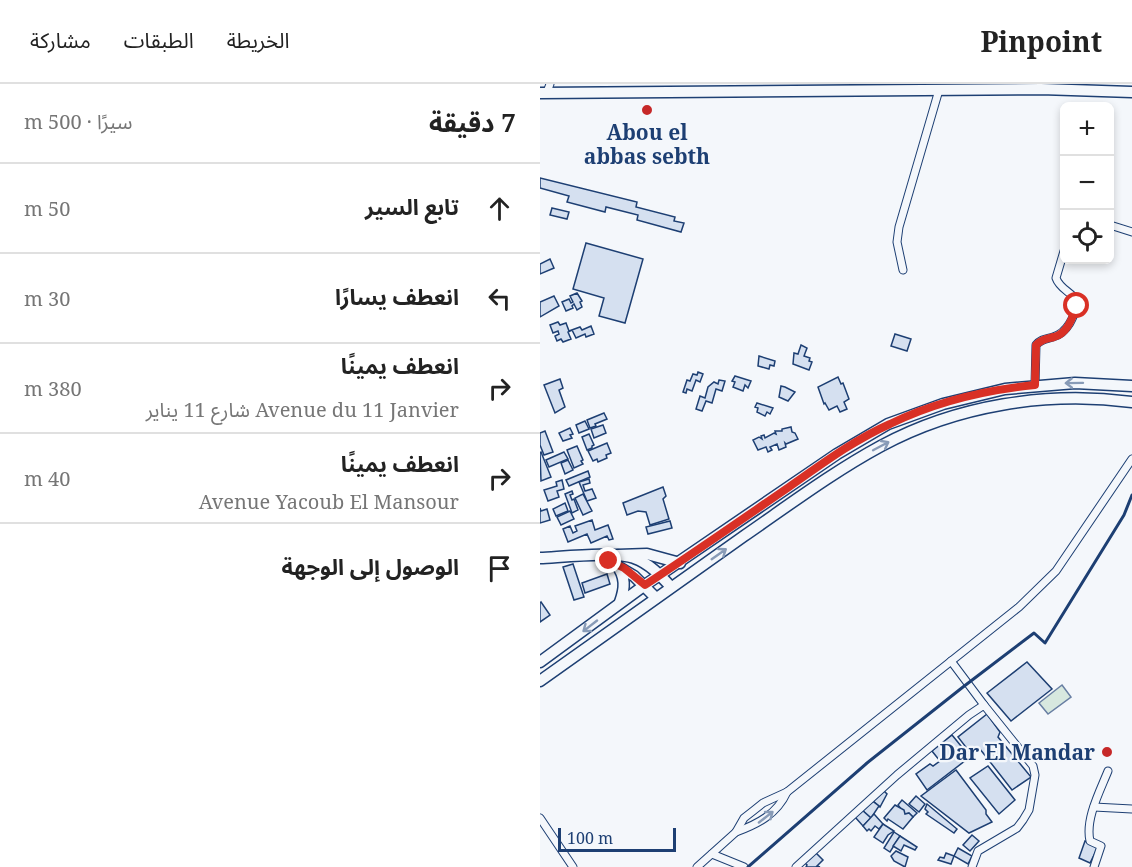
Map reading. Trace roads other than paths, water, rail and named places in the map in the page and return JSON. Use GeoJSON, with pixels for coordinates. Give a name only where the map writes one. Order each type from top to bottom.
{"type":"FeatureCollection","features":[{"type":"Feature","properties":{"kind":"main road"},"geometry":{"type":"LineString","coordinates":[[546,90],[939,90],[1077,87],[1132,92]]}},
{"type":"Feature","properties":{"kind":"main road"},"geometry":{"type":"LineString","coordinates":[[540,662],[620,602],[837,454],[888,424],[917,412],[988,392],[1035,385],[1090,383],[1132,386]]}},
{"type":"Feature","properties":{"kind":"main road"},"geometry":{"type":"LineString","coordinates":[[540,681],[671,587],[853,462],[888,442],[922,426],[976,410],[1033,400],[1088,399],[1132,402]]}},
{"type":"Feature","properties":{"kind":"main road"},"geometry":{"type":"LineString","coordinates":[[617,559],[647,554],[680,563]]}},
{"type":"Feature","properties":{"kind":"main road"},"geometry":{"type":"LineString","coordinates":[[540,558],[592,556],[638,560],[671,587]]}},
{"type":"Feature","properties":{"kind":"main road"},"geometry":{"type":"LineString","coordinates":[[617,559],[656,598]]}},
{"type":"Feature","properties":{"kind":"main road"},"geometry":{"type":"LineString","coordinates":[[617,559],[624,580],[620,602]]}},
{"type":"Feature","properties":{"kind":"street"},"geometry":{"type":"LineString","coordinates":[[903,270],[897,242],[899,227],[939,90]]}},
{"type":"Feature","properties":{"kind":"street"},"geometry":{"type":"LineString","coordinates":[[1114,226],[1132,232]]}},
{"type":"Feature","properties":{"kind":"street"},"geometry":{"type":"LineString","coordinates":[[1035,385],[1036,345],[1041,340],[1057,336],[1065,331],[1078,303],[1076,298],[1061,287],[1056,278],[1061,264]]}},
{"type":"Feature","properties":{"kind":"street"},"geometry":{"type":"LineString","coordinates":[[697,867],[736,832],[744,818],[764,803],[787,792],[1019,607],[1056,571],[1132,459]]}},
{"type":"Feature","properties":{"kind":"street"},"geometry":{"type":"LineString","coordinates":[[951,661],[1033,766],[1035,775],[1029,810],[1023,820],[1017,828],[978,851],[972,867]]}},
{"type":"Feature","properties":{"kind":"street"},"geometry":{"type":"LineString","coordinates":[[796,867],[897,775],[984,705]]}},
{"type":"Feature","properties":{"kind":"street"},"geometry":{"type":"LineString","coordinates":[[1094,867],[1101,846],[1092,843],[1089,838],[1094,807],[1108,771]]}},
{"type":"Feature","properties":{"kind":"street"},"geometry":{"type":"LineString","coordinates":[[736,832],[769,816],[783,801],[787,792]]}},
{"type":"Feature","properties":{"kind":"street"},"geometry":{"type":"LineString","coordinates":[[1094,807],[1132,809]]}},
{"type":"Feature","properties":{"kind":"street"},"geometry":{"type":"LineString","coordinates":[[540,818],[573,867]]}},
{"type":"Feature","properties":{"kind":"street"},"geometry":{"type":"LineString","coordinates":[[712,854],[744,867]]}},
{"type":"Feature","properties":{"kind":"place","name":"Abou el abbas sebth"},"geometry":{"type":"Point","coordinates":[647,110]}},
{"type":"Feature","properties":{"kind":"place","name":"Dar El Mandar"},"geometry":{"type":"Point","coordinates":[1107,752]}}]}
